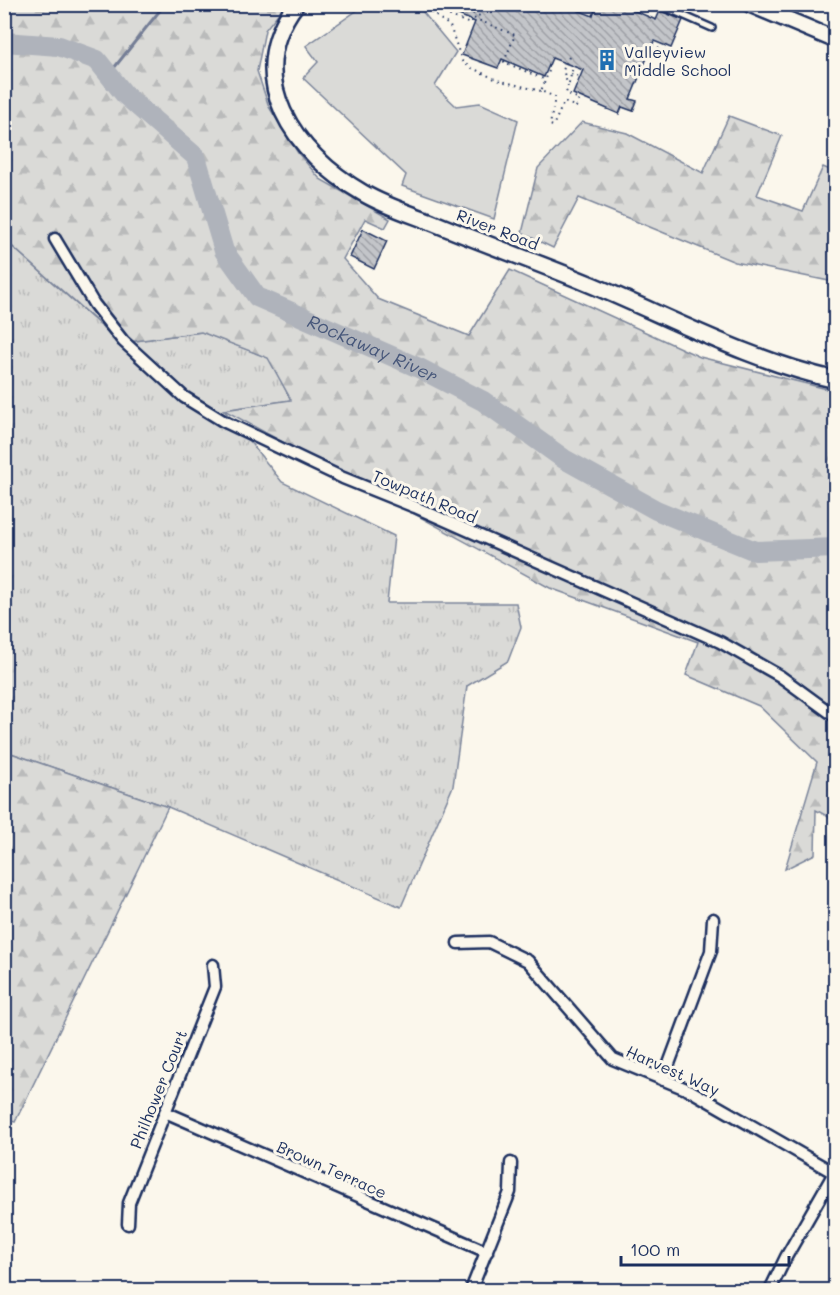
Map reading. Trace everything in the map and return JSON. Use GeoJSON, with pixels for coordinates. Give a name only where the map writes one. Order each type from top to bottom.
{"type":"FeatureCollection","features":[{"type":"Feature","properties":{"kind":"street","name":"River Road"},"geometry":{"type":"LineString","coordinates":[[296,4],[277,34],[273,49],[273,85],[282,110],[294,132],[336,176],[364,194],[386,204],[588,283],[728,346],[777,364],[836,380]]}},
{"type":"Feature","properties":{"kind":"street"},"geometry":{"type":"LineString","coordinates":[[750,4],[836,40]]}},
{"type":"Feature","properties":{"kind":"street","name":"Towpath Road"},"geometry":{"type":"LineString","coordinates":[[55,239],[94,304],[123,341],[184,396],[223,421],[332,473],[415,507],[720,642],[763,665],[836,717]]}},
{"type":"Feature","properties":{"kind":"street"},"geometry":{"type":"LineString","coordinates":[[663,1080],[711,951],[712,919]]}},
{"type":"Feature","properties":{"kind":"street","name":"Harvest Way"},"geometry":{"type":"LineString","coordinates":[[458,943],[489,942],[528,961],[613,1059],[691,1091],[835,1173]]}},
{"type":"Feature","properties":{"kind":"street","name":"Philhower Court"},"geometry":{"type":"LineString","coordinates":[[128,1224],[129,1203],[215,987],[213,965]]}},
{"type":"Feature","properties":{"kind":"street","name":"Brown Terrace"},"geometry":{"type":"LineString","coordinates":[[165,1112],[487,1252]]}},
{"type":"Feature","properties":{"kind":"street"},"geometry":{"type":"LineString","coordinates":[[471,1290],[510,1192],[511,1163]]}},
{"type":"Feature","properties":{"kind":"street"},"geometry":{"type":"LineString","coordinates":[[770,1290],[786,1257],[835,1173]]}},
{"type":"Feature","properties":{"kind":"lane"},"geometry":{"type":"LineString","coordinates":[[648,4],[662,6],[712,28]]}},
{"type":"Feature","properties":{"kind":"path"},"geometry":{"type":"LineString","coordinates":[[546,80],[504,62],[515,35],[473,18],[470,24],[431,6],[429,11],[450,26],[462,61],[497,80],[541,92],[576,107],[579,99],[566,93],[573,67]]}},
{"type":"Feature","properties":{"kind":"path"},"geometry":{"type":"LineString","coordinates":[[467,11],[480,16],[479,20]]}},
{"type":"Feature","properties":{"kind":"path"},"geometry":{"type":"LineString","coordinates":[[652,46],[668,52]]}},
{"type":"Feature","properties":{"kind":"path"},"geometry":{"type":"LineString","coordinates":[[568,86],[564,70],[569,57]]}},
{"type":"Feature","properties":{"kind":"path"},"geometry":{"type":"LineString","coordinates":[[541,92],[549,71]]}},
{"type":"Feature","properties":{"kind":"path"},"geometry":{"type":"LineString","coordinates":[[571,74],[580,77]]}},
{"type":"Feature","properties":{"kind":"path"},"geometry":{"type":"LineString","coordinates":[[555,97],[550,125],[554,126],[564,102]]}},
{"type":"Feature","properties":{"kind":"green space"},"geometry":{"type":"Polygon","coordinates":[[[5,5],[285,5],[265,30],[257,71],[269,107],[298,153],[320,179],[390,219],[385,228],[365,219],[343,259],[378,299],[469,336],[510,270],[700,357],[835,391],[836,821],[816,810],[815,854],[785,869],[817,762],[759,706],[686,675],[698,642],[550,588],[224,410],[291,400],[268,358],[201,332],[121,343],[5,240],[5,5]]]}},
{"type":"Feature","properties":{"kind":"green space"},"geometry":{"type":"Polygon","coordinates":[[[365,5],[417,5],[456,52],[435,86],[456,106],[480,103],[518,120],[494,219],[402,186],[406,175],[303,78],[318,62],[306,46],[365,5]]]}},
{"type":"Feature","properties":{"kind":"green space"},"geometry":{"type":"Polygon","coordinates":[[[729,116],[782,136],[757,195],[803,211],[823,167],[835,172],[835,290],[829,281],[735,262],[579,198],[553,248],[522,233],[538,168],[582,122],[627,133],[703,173],[729,116]]]}},
{"type":"Feature","properties":{"kind":"green space"},"geometry":{"type":"Polygon","coordinates":[[[5,240],[120,343],[202,332],[269,358],[291,400],[224,410],[282,482],[394,536],[387,603],[516,603],[521,627],[508,661],[467,686],[453,786],[401,907],[168,807],[5,751],[5,240]]]}},
{"type":"Feature","properties":{"kind":"green space"},"geometry":{"type":"Polygon","coordinates":[[[5,751],[168,807],[15,1122],[4,1118],[5,751]]]}},
{"type":"Feature","properties":{"kind":"building","name":"Valleyview Middle School"},"geometry":{"type":"Polygon","coordinates":[[[433,4],[571,4],[570,7],[593,16],[597,4],[619,4],[656,20],[660,11],[683,20],[671,48],[654,41],[630,99],[637,101],[633,111],[622,107],[619,114],[573,94],[583,70],[552,58],[544,77],[502,59],[498,68],[462,55],[475,22],[433,4]]]}},
{"type":"Feature","properties":{"kind":"building"},"geometry":{"type":"Polygon","coordinates":[[[363,229],[387,241],[374,269],[350,257],[363,229]]]}},
{"type":"Feature","properties":{"kind":"waterway"},"geometry":{"type":"LineString","coordinates":[[110,73],[165,4]]}},
{"type":"Feature","properties":{"kind":"waterway","name":"Rockaway River"},"geometry":{"type":"LineString","coordinates":[[4,42],[59,46],[97,60],[125,95],[196,157],[224,251],[257,297],[419,368],[483,401],[564,459],[656,510],[755,551],[836,548]]}},
{"type":"Feature","properties":{"kind":"place","name":"Valleyview Middle School"},"geometry":{"type":"Point","coordinates":[607,60]}}]}
